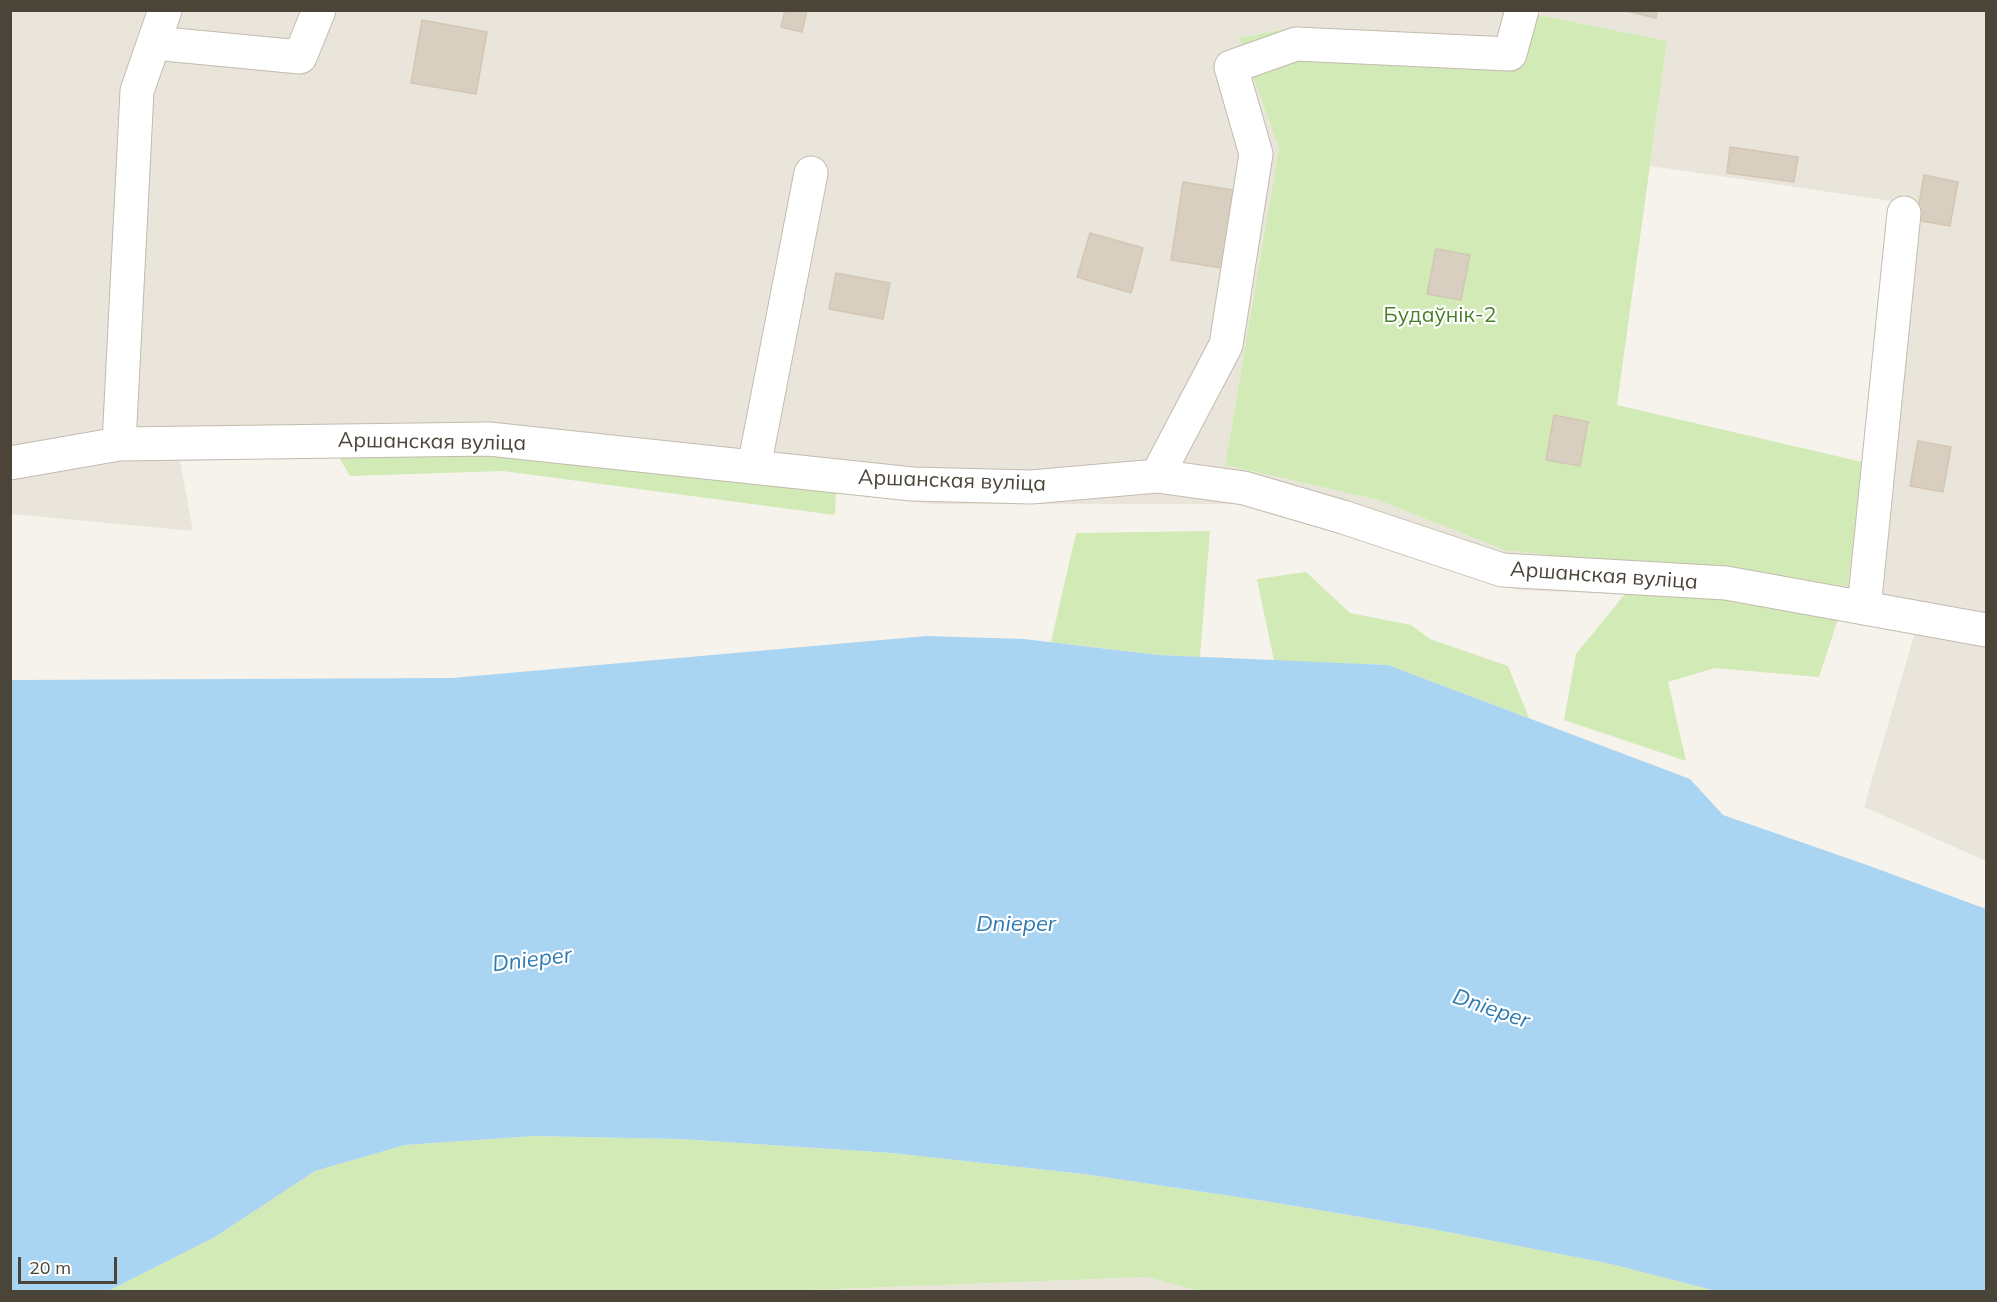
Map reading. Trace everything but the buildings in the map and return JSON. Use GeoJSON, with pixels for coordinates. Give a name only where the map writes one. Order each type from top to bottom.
{"type":"FeatureCollection","features":[{"type":"Feature","properties":{"kind":"street"},"geometry":{"type":"LineString","coordinates":[[119,444],[137,91],[165,10]]}},
{"type":"Feature","properties":{"kind":"street"},"geometry":{"type":"LineString","coordinates":[[154,43],[300,57],[319,10]]}},
{"type":"Feature","properties":{"kind":"street"},"geometry":{"type":"LineString","coordinates":[[1158,476],[1226,345],[1256,154],[1231,67],[1296,44],[1510,54],[1522,10]]}},
{"type":"Feature","properties":{"kind":"street"},"geometry":{"type":"LineString","coordinates":[[754,467],[811,173]]}},
{"type":"Feature","properties":{"kind":"street"},"geometry":{"type":"LineString","coordinates":[[1864,608],[1904,213]]}},
{"type":"Feature","properties":{"kind":"street","name":"Аршанская вуліца"},"geometry":{"type":"LineString","coordinates":[[10,463],[119,444],[489,438],[912,484],[1031,487],[1158,476],[1244,488],[1343,517],[1502,570],[1726,583],[1986,630]]}},
{"type":"Feature","properties":{"kind":"shaded area"},"geometry":{"type":"Polygon","coordinates":[[[10,11],[1504,11],[1497,36],[1290,28],[1239,38],[1279,148],[1225,465],[1378,500],[1504,550],[1862,462],[1892,201],[1650,166],[1667,41],[1540,15],[1541,11],[1986,11],[1986,861],[1864,807],[1915,632],[1717,598],[1518,590],[1243,504],[933,504],[498,451],[180,461],[193,531],[11,514],[10,11]]]}},
{"type":"Feature","properties":{"kind":"shaded area"},"geometry":{"type":"Polygon","coordinates":[[[1148,1277],[1203,1291],[760,1292],[1148,1277]]]}},
{"type":"Feature","properties":{"kind":"green space","name":"Будаўнік-2"},"geometry":{"type":"Polygon","coordinates":[[[1540,15],[1667,41],[1617,405],[1862,462],[1848,586],[1504,550],[1378,500],[1225,465],[1279,148],[1239,38],[1290,28],[1496,36],[1540,15]]]}},
{"type":"Feature","properties":{"kind":"green space"},"geometry":{"type":"Polygon","coordinates":[[[498,451],[836,492],[835,515],[503,471],[350,476],[338,456],[498,451]]]}},
{"type":"Feature","properties":{"kind":"green space"},"geometry":{"type":"Polygon","coordinates":[[[1210,531],[1200,657],[1158,655],[1051,642],[1076,533],[1210,531]]]}},
{"type":"Feature","properties":{"kind":"green space"},"geometry":{"type":"Polygon","coordinates":[[[1306,572],[1350,613],[1411,625],[1430,639],[1508,666],[1529,718],[1388,665],[1274,661],[1257,579],[1306,572]]]}},
{"type":"Feature","properties":{"kind":"green space"},"geometry":{"type":"Polygon","coordinates":[[[1625,594],[1717,598],[1838,619],[1819,677],[1715,668],[1668,682],[1686,761],[1564,720],[1576,654],[1625,594]]]}},
{"type":"Feature","properties":{"kind":"green space"},"geometry":{"type":"Polygon","coordinates":[[[534,1136],[681,1139],[892,1153],[1084,1174],[1432,1229],[1611,1264],[1716,1291],[1203,1292],[1148,1277],[760,1292],[96,1292],[110,1290],[215,1237],[315,1171],[405,1145],[534,1136]]]}},
{"type":"Feature","properties":{"kind":"water","name":"Dnieper"},"geometry":{"type":"Polygon","coordinates":[[[927,636],[1024,639],[1158,655],[1388,665],[1690,779],[1723,815],[1986,909],[1986,1291],[1716,1291],[1611,1264],[1432,1229],[1084,1174],[892,1153],[681,1139],[534,1136],[405,1145],[315,1171],[215,1237],[110,1290],[11,1291],[11,680],[452,678],[927,636]]]}}]}
